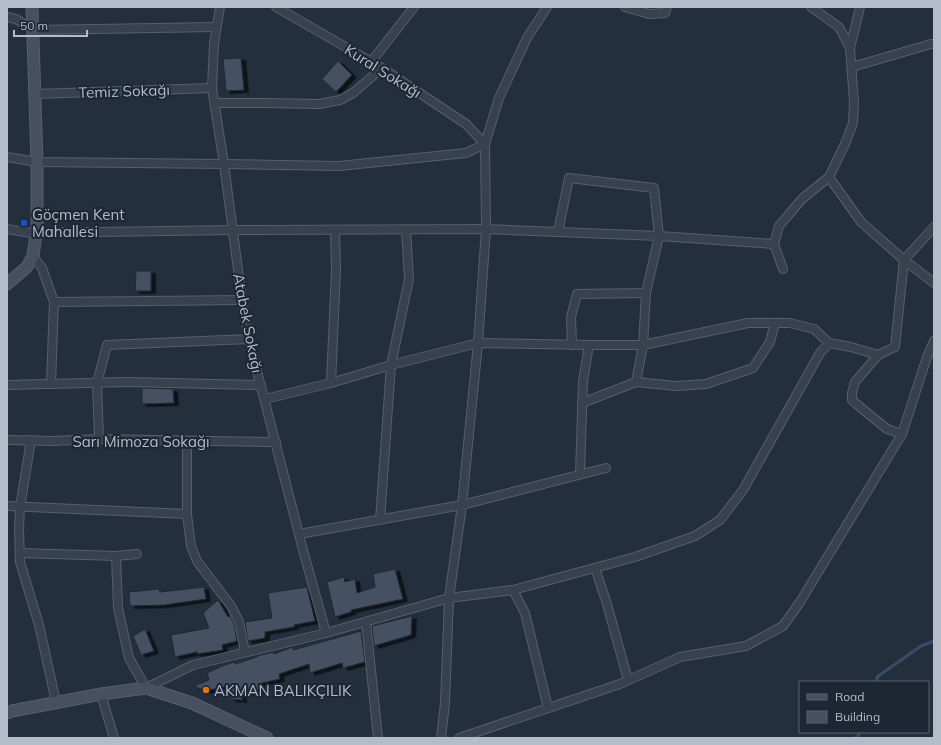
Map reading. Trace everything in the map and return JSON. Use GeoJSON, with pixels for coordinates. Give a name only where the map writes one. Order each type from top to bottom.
{"type":"FeatureCollection","features":[{"type":"Feature","properties":{"kind":"street"},"geometry":{"type":"LineString","coordinates":[[7,284],[27,267],[33,256],[36,233],[37,162],[32,7]]}},
{"type":"Feature","properties":{"kind":"street","name":"Atabek Sokağı"},"geometry":{"type":"LineString","coordinates":[[220,7],[214,44],[212,88],[224,164],[242,300],[249,338],[326,633]]}},
{"type":"Feature","properties":{"kind":"street","name":"Kural Sokağı"},"geometry":{"type":"LineString","coordinates":[[276,7],[382,68],[466,124],[485,144]]}},
{"type":"Feature","properties":{"kind":"street"},"geometry":{"type":"LineString","coordinates":[[441,738],[445,703],[449,598],[462,505],[478,343],[486,229],[485,144],[499,98],[527,38],[547,7]]}},
{"type":"Feature","properties":{"kind":"street"},"geometry":{"type":"LineString","coordinates":[[625,7],[649,14],[665,13],[667,7]]}},
{"type":"Feature","properties":{"kind":"street"},"geometry":{"type":"LineString","coordinates":[[811,7],[839,27],[850,48]]}},
{"type":"Feature","properties":{"kind":"street"},"geometry":{"type":"LineString","coordinates":[[783,270],[774,244],[779,226],[802,198],[829,177],[853,124],[854,102],[850,48],[860,7]]}},
{"type":"Feature","properties":{"kind":"street"},"geometry":{"type":"LineString","coordinates":[[371,62],[411,8]]}},
{"type":"Feature","properties":{"kind":"street"},"geometry":{"type":"LineString","coordinates":[[7,17],[16,19],[33,30],[216,27]]}},
{"type":"Feature","properties":{"kind":"street"},"geometry":{"type":"LineString","coordinates":[[852,67],[934,44]]}},
{"type":"Feature","properties":{"kind":"street"},"geometry":{"type":"LineString","coordinates":[[215,103],[319,104],[340,100],[353,93],[382,68]]}},
{"type":"Feature","properties":{"kind":"street","name":"Temiz Sokağı"},"geometry":{"type":"LineString","coordinates":[[35,94],[212,88]]}},
{"type":"Feature","properties":{"kind":"street"},"geometry":{"type":"LineString","coordinates":[[7,156],[37,162],[339,166],[466,153],[485,144]]}},
{"type":"Feature","properties":{"kind":"street"},"geometry":{"type":"LineString","coordinates":[[829,177],[861,222],[904,260],[934,283]]}},
{"type":"Feature","properties":{"kind":"street"},"geometry":{"type":"LineString","coordinates":[[558,232],[569,178],[654,188],[659,236],[646,293],[643,345],[636,382]]}},
{"type":"Feature","properties":{"kind":"street"},"geometry":{"type":"LineString","coordinates":[[902,434],[887,429],[860,407],[852,400],[852,393],[855,382],[878,354],[895,347],[904,260],[934,227]]}},
{"type":"Feature","properties":{"kind":"street"},"geometry":{"type":"LineString","coordinates":[[7,229],[31,234],[233,230],[486,229],[659,236],[774,244]]}},
{"type":"Feature","properties":{"kind":"street"},"geometry":{"type":"LineString","coordinates":[[332,383],[336,270],[335,230]]}},
{"type":"Feature","properties":{"kind":"street"},"geometry":{"type":"LineString","coordinates":[[380,520],[391,365],[409,280],[406,230]]}},
{"type":"Feature","properties":{"kind":"street"},"geometry":{"type":"LineString","coordinates":[[33,256],[42,268],[54,302],[51,384]]}},
{"type":"Feature","properties":{"kind":"street"},"geometry":{"type":"LineString","coordinates":[[572,345],[571,317],[577,294],[646,293]]}},
{"type":"Feature","properties":{"kind":"street"},"geometry":{"type":"LineString","coordinates":[[54,302],[242,300]]}},
{"type":"Feature","properties":{"kind":"street"},"geometry":{"type":"LineString","coordinates":[[265,399],[332,383],[391,365],[478,343],[643,345],[748,323],[790,323],[814,330],[829,343],[878,354]]}},
{"type":"Feature","properties":{"kind":"street"},"geometry":{"type":"LineString","coordinates":[[582,403],[636,382],[676,386],[706,384],[753,368],[770,342],[775,323]]}},
{"type":"Feature","properties":{"kind":"street"},"geometry":{"type":"LineString","coordinates":[[99,439],[98,383],[107,345],[249,338]]}},
{"type":"Feature","properties":{"kind":"street"},"geometry":{"type":"LineString","coordinates":[[459,738],[620,684],[680,657],[746,646],[783,626],[800,602],[902,434],[927,356],[934,341]]}},
{"type":"Feature","properties":{"kind":"street"},"geometry":{"type":"LineString","coordinates":[[7,713],[56,702],[146,688],[193,665],[326,633],[449,598],[513,590],[634,557],[695,536],[720,520],[743,490],[820,353],[829,343]]}},
{"type":"Feature","properties":{"kind":"street"},"geometry":{"type":"LineString","coordinates":[[580,474],[583,381],[589,345]]}},
{"type":"Feature","properties":{"kind":"street"},"geometry":{"type":"LineString","coordinates":[[7,385],[127,382],[261,385]]}},
{"type":"Feature","properties":{"kind":"street","name":"Sarı Mimoza Sokağı"},"geometry":{"type":"LineString","coordinates":[[7,440],[99,439],[276,442]]}},
{"type":"Feature","properties":{"kind":"street"},"geometry":{"type":"LineString","coordinates":[[30,440],[20,507],[20,562],[39,625],[56,702]]}},
{"type":"Feature","properties":{"kind":"street"},"geometry":{"type":"LineString","coordinates":[[187,441],[186,514],[191,546],[197,561],[231,606],[239,622],[245,652]]}},
{"type":"Feature","properties":{"kind":"street"},"geometry":{"type":"LineString","coordinates":[[299,534],[462,505],[606,468]]}},
{"type":"Feature","properties":{"kind":"street"},"geometry":{"type":"LineString","coordinates":[[7,506],[186,514]]}},
{"type":"Feature","properties":{"kind":"street"},"geometry":{"type":"LineString","coordinates":[[20,553],[116,556],[137,554]]}},
{"type":"Feature","properties":{"kind":"street"},"geometry":{"type":"LineString","coordinates":[[116,556],[118,608],[129,658],[146,688],[192,704],[267,738]]}},
{"type":"Feature","properties":{"kind":"street"},"geometry":{"type":"LineString","coordinates":[[595,568],[607,604],[628,680]]}},
{"type":"Feature","properties":{"kind":"street"},"geometry":{"type":"LineString","coordinates":[[513,590],[525,613],[548,708]]}},
{"type":"Feature","properties":{"kind":"street"},"geometry":{"type":"LineString","coordinates":[[366,622],[378,738]]}},
{"type":"Feature","properties":{"kind":"street"},"geometry":{"type":"LineString","coordinates":[[101,694],[114,738]]}},
{"type":"Feature","properties":{"kind":"building"},"geometry":{"type":"Polygon","coordinates":[[[241,58],[244,90],[226,91],[223,59],[241,58]]]}},
{"type":"Feature","properties":{"kind":"building"},"geometry":{"type":"Polygon","coordinates":[[[338,61],[352,75],[336,92],[322,79],[338,61]]]}},
{"type":"Feature","properties":{"kind":"building"},"geometry":{"type":"Polygon","coordinates":[[[136,271],[151,271],[151,291],[135,291],[136,271]]]}},
{"type":"Feature","properties":{"kind":"building"},"geometry":{"type":"Polygon","coordinates":[[[142,388],[173,389],[174,403],[142,404],[142,388]]]}},
{"type":"Feature","properties":{"kind":"building"},"geometry":{"type":"Polygon","coordinates":[[[395,569],[403,599],[351,610],[351,612],[335,617],[327,582],[344,577],[345,582],[355,579],[357,593],[375,587],[373,574],[395,569]]]}},
{"type":"Feature","properties":{"kind":"building"},"geometry":{"type":"Polygon","coordinates":[[[204,587],[206,599],[164,605],[130,606],[129,592],[159,589],[160,592],[204,587]]]}},
{"type":"Feature","properties":{"kind":"building"},"geometry":{"type":"Polygon","coordinates":[[[307,587],[315,621],[294,625],[294,627],[265,632],[265,638],[248,641],[245,622],[272,618],[268,593],[307,587]]]}},
{"type":"Feature","properties":{"kind":"building"},"geometry":{"type":"Polygon","coordinates":[[[218,600],[234,624],[237,641],[222,645],[223,650],[197,654],[197,652],[175,657],[171,635],[209,628],[203,613],[218,600]]]}},
{"type":"Feature","properties":{"kind":"building"},"geometry":{"type":"Polygon","coordinates":[[[412,616],[411,635],[374,646],[372,626],[412,616]]]}},
{"type":"Feature","properties":{"kind":"building"},"geometry":{"type":"Polygon","coordinates":[[[145,629],[154,651],[141,655],[133,636],[145,629]]]}},
{"type":"Feature","properties":{"kind":"building"},"geometry":{"type":"Polygon","coordinates":[[[361,631],[365,662],[343,668],[342,663],[310,673],[309,664],[279,674],[280,679],[258,684],[260,691],[241,694],[243,700],[231,699],[228,686],[205,691],[194,686],[209,680],[207,673],[234,662],[235,664],[257,656],[273,652],[274,654],[293,647],[293,650],[361,631]]]}},
{"type":"Feature","properties":{"kind":"waterway"},"geometry":{"type":"LineString","coordinates":[[877,681],[877,677],[921,646],[934,641]]}},
{"type":"Feature","properties":{"kind":"waterway"},"geometry":{"type":"LineString","coordinates":[[855,738],[860,733]]}},
{"type":"Feature","properties":{"kind":"place","name":"Göçmen Kent Mahallesi"},"geometry":{"type":"Point","coordinates":[24,223]}},
{"type":"Feature","properties":{"kind":"place","name":"AKMAN BALIKÇILIK"},"geometry":{"type":"Point","coordinates":[206,690]}}]}
